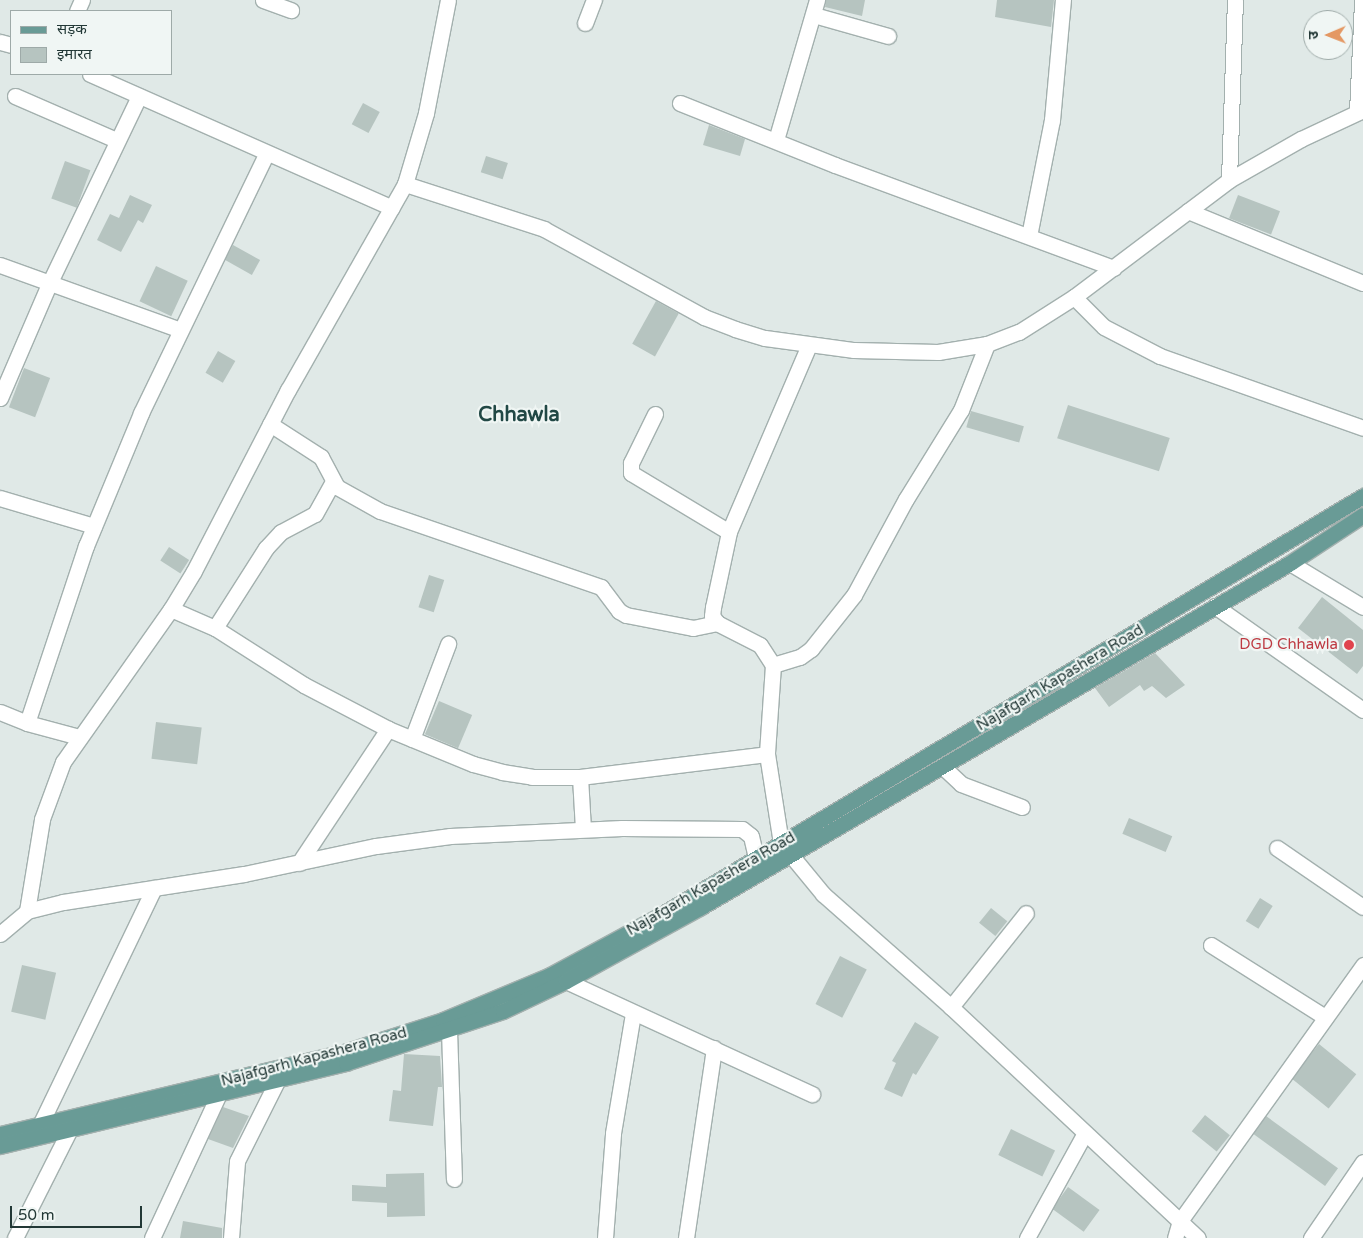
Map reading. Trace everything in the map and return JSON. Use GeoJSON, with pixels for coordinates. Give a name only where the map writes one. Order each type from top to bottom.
{"type":"FeatureCollection","features":[{"type":"Feature","properties":{"kind":"main road","name":"Najafgarh Kapashera Road"},"geometry":{"type":"LineString","coordinates":[[0,1134],[306,1062],[443,1020],[550,975],[660,916],[756,857],[786,848],[1363,496]]}},
{"type":"Feature","properties":{"kind":"main road"},"geometry":{"type":"LineString","coordinates":[[0,1146],[218,1096],[394,1050],[503,1011],[566,981],[786,848],[942,766],[1290,563],[1363,515]]}},
{"type":"Feature","properties":{"kind":"street"},"geometry":{"type":"LineString","coordinates":[[263,0],[291,10]]}},
{"type":"Feature","properties":{"kind":"street"},"geometry":{"type":"LineString","coordinates":[[27,911],[42,819],[64,762],[78,737],[172,609],[212,538],[270,424],[405,184],[426,113],[448,0]]}},
{"type":"Feature","properties":{"kind":"street"},"geometry":{"type":"LineString","coordinates":[[585,23],[594,0]]}},
{"type":"Feature","properties":{"kind":"street"},"geometry":{"type":"LineString","coordinates":[[1029,236],[1052,120],[1063,0]]}},
{"type":"Feature","properties":{"kind":"street"},"geometry":{"type":"LineString","coordinates":[[1229,180],[1235,0]]}},
{"type":"Feature","properties":{"kind":"street"},"geometry":{"type":"LineString","coordinates":[[405,184],[544,229],[704,317],[765,338],[809,345],[898,353],[938,352],[987,344],[1019,332],[1074,297],[1229,180],[1301,139],[1360,111],[1362,0]]}},
{"type":"Feature","properties":{"kind":"street"},"geometry":{"type":"LineString","coordinates":[[776,140],[816,7],[888,36]]}},
{"type":"Feature","properties":{"kind":"street"},"geometry":{"type":"LineString","coordinates":[[92,75],[266,154],[392,208]]}},
{"type":"Feature","properties":{"kind":"street"},"geometry":{"type":"LineString","coordinates":[[15,96],[116,140]]}},
{"type":"Feature","properties":{"kind":"street"},"geometry":{"type":"LineString","coordinates":[[0,398],[50,282],[138,96]]}},
{"type":"Feature","properties":{"kind":"street"},"geometry":{"type":"LineString","coordinates":[[680,102],[1114,268]]}},
{"type":"Feature","properties":{"kind":"street"},"geometry":{"type":"LineString","coordinates":[[27,723],[94,526],[141,413],[266,154]]}},
{"type":"Feature","properties":{"kind":"street"},"geometry":{"type":"LineString","coordinates":[[1188,212],[1363,283]]}},
{"type":"Feature","properties":{"kind":"street"},"geometry":{"type":"LineString","coordinates":[[0,265],[181,330]]}},
{"type":"Feature","properties":{"kind":"street"},"geometry":{"type":"LineString","coordinates":[[1074,297],[1104,327],[1160,356],[1363,428]]}},
{"type":"Feature","properties":{"kind":"street"},"geometry":{"type":"LineString","coordinates":[[773,665],[800,657],[811,649],[854,595],[906,499],[962,410],[987,344]]}},
{"type":"Feature","properties":{"kind":"street"},"geometry":{"type":"LineString","coordinates":[[809,345],[728,532],[712,616],[717,623],[760,645],[773,665],[767,754],[786,848],[823,894],[951,1007],[1198,1238]]}},
{"type":"Feature","properties":{"kind":"street"},"geometry":{"type":"LineString","coordinates":[[655,414],[631,463],[631,473],[728,532]]}},
{"type":"Feature","properties":{"kind":"street"},"geometry":{"type":"LineString","coordinates":[[270,424],[321,457],[333,482],[352,498],[409,523],[601,587],[619,611],[626,615],[693,628],[717,623]]}},
{"type":"Feature","properties":{"kind":"street"},"geometry":{"type":"LineString","coordinates":[[215,628],[266,548],[281,532],[315,514],[333,482]]}},
{"type":"Feature","properties":{"kind":"street"},"geometry":{"type":"LineString","coordinates":[[0,498],[94,526]]}},
{"type":"Feature","properties":{"kind":"street"},"geometry":{"type":"LineString","coordinates":[[1290,563],[1363,607]]}},
{"type":"Feature","properties":{"kind":"street"},"geometry":{"type":"LineString","coordinates":[[1215,606],[1363,710]]}},
{"type":"Feature","properties":{"kind":"street"},"geometry":{"type":"LineString","coordinates":[[172,609],[215,628],[304,684],[388,729],[502,772],[532,777],[580,777],[767,754]]}},
{"type":"Feature","properties":{"kind":"street"},"geometry":{"type":"LineString","coordinates":[[412,739],[448,644]]}},
{"type":"Feature","properties":{"kind":"street"},"geometry":{"type":"LineString","coordinates":[[0,712],[27,723],[78,737]]}},
{"type":"Feature","properties":{"kind":"street"},"geometry":{"type":"LineString","coordinates":[[299,863],[388,729]]}},
{"type":"Feature","properties":{"kind":"street"},"geometry":{"type":"LineString","coordinates":[[942,766],[961,784],[1022,807]]}},
{"type":"Feature","properties":{"kind":"street"},"geometry":{"type":"LineString","coordinates":[[580,777],[583,829]]}},
{"type":"Feature","properties":{"kind":"street"},"geometry":{"type":"LineString","coordinates":[[0,934],[27,911],[63,902],[299,863],[411,840],[583,829],[742,829],[750,836],[756,857]]}},
{"type":"Feature","properties":{"kind":"street"},"geometry":{"type":"LineString","coordinates":[[1277,848],[1363,906]]}},
{"type":"Feature","properties":{"kind":"street"},"geometry":{"type":"LineString","coordinates":[[40,1125],[154,888]]}},
{"type":"Feature","properties":{"kind":"street"},"geometry":{"type":"LineString","coordinates":[[951,1007],[1026,912]]}},
{"type":"Feature","properties":{"kind":"street"},"geometry":{"type":"LineString","coordinates":[[1211,946],[1325,1017]]}},
{"type":"Feature","properties":{"kind":"street"},"geometry":{"type":"LineString","coordinates":[[1175,1238],[1180,1222],[1363,965]]}},
{"type":"Feature","properties":{"kind":"street"},"geometry":{"type":"LineString","coordinates":[[566,981],[812,1094]]}},
{"type":"Feature","properties":{"kind":"street"},"geometry":{"type":"LineString","coordinates":[[605,1238],[613,1134],[633,1013]]}},
{"type":"Feature","properties":{"kind":"street"},"geometry":{"type":"LineString","coordinates":[[449,1030],[454,1179]]}},
{"type":"Feature","properties":{"kind":"street"},"geometry":{"type":"LineString","coordinates":[[686,1238],[714,1048]]}},
{"type":"Feature","properties":{"kind":"street"},"geometry":{"type":"LineString","coordinates":[[231,1238],[237,1161],[277,1081]]}},
{"type":"Feature","properties":{"kind":"street"},"geometry":{"type":"LineString","coordinates":[[152,1238],[218,1096]]}},
{"type":"Feature","properties":{"kind":"street"},"geometry":{"type":"LineString","coordinates":[[15,1238],[69,1131]]}},
{"type":"Feature","properties":{"kind":"street"},"geometry":{"type":"LineString","coordinates":[[1027,1238],[1085,1133]]}},
{"type":"Feature","properties":{"kind":"street"},"geometry":{"type":"LineString","coordinates":[[1311,1238],[1363,1162]]}},
{"type":"Feature","properties":{"kind":"building"},"geometry":{"type":"Polygon","coordinates":[[[826,0],[865,0],[862,16],[825,7],[826,0]]]}},
{"type":"Feature","properties":{"kind":"building"},"geometry":{"type":"Polygon","coordinates":[[[997,0],[1054,0],[1051,27],[995,17],[997,0]]]}},
{"type":"Feature","properties":{"kind":"building"},"geometry":{"type":"Polygon","coordinates":[[[363,103],[380,112],[369,133],[352,124],[363,103]]]}},
{"type":"Feature","properties":{"kind":"building"},"geometry":{"type":"Polygon","coordinates":[[[709,125],[745,139],[740,156],[703,145],[709,125]]]}},
{"type":"Feature","properties":{"kind":"building"},"geometry":{"type":"Polygon","coordinates":[[[486,156],[508,163],[503,179],[481,172],[486,156]]]}},
{"type":"Feature","properties":{"kind":"building"},"geometry":{"type":"Polygon","coordinates":[[[65,161],[90,170],[77,208],[51,199],[65,161]]]}},
{"type":"Feature","properties":{"kind":"building"},"geometry":{"type":"Polygon","coordinates":[[[130,195],[152,205],[143,223],[138,220],[121,252],[97,240],[110,214],[119,218],[130,195]]]}},
{"type":"Feature","properties":{"kind":"building"},"geometry":{"type":"Polygon","coordinates":[[[1238,195],[1280,211],[1271,234],[1229,218],[1238,195]]]}},
{"type":"Feature","properties":{"kind":"building"},"geometry":{"type":"Polygon","coordinates":[[[233,245],[260,260],[252,275],[225,260],[233,245]]]}},
{"type":"Feature","properties":{"kind":"building"},"geometry":{"type":"Polygon","coordinates":[[[156,266],[188,281],[171,316],[140,301],[156,266]]]}},
{"type":"Feature","properties":{"kind":"building"},"geometry":{"type":"Polygon","coordinates":[[[656,301],[679,314],[655,356],[632,344],[656,301]]]}},
{"type":"Feature","properties":{"kind":"building"},"geometry":{"type":"Polygon","coordinates":[[[218,351],[235,361],[223,383],[206,373],[218,351]]]}},
{"type":"Feature","properties":{"kind":"building"},"geometry":{"type":"Polygon","coordinates":[[[24,368],[50,378],[35,417],[9,407],[24,368]]]}},
{"type":"Feature","properties":{"kind":"building"},"geometry":{"type":"Polygon","coordinates":[[[1068,405],[1170,438],[1159,471],[1057,438],[1068,405]]]}},
{"type":"Feature","properties":{"kind":"building"},"geometry":{"type":"Polygon","coordinates":[[[971,411],[1024,426],[1019,443],[966,427],[971,411]]]}},
{"type":"Feature","properties":{"kind":"building"},"geometry":{"type":"Polygon","coordinates":[[[169,547],[189,560],[180,573],[160,560],[169,547]]]}},
{"type":"Feature","properties":{"kind":"building"},"geometry":{"type":"Polygon","coordinates":[[[429,575],[444,580],[434,612],[418,607],[429,575]]]}},
{"type":"Feature","properties":{"kind":"building"},"geometry":{"type":"Polygon","coordinates":[[[1322,597],[1363,630],[1363,666],[1357,674],[1298,628],[1322,597]]]}},
{"type":"Feature","properties":{"kind":"building"},"geometry":{"type":"Polygon","coordinates":[[[1155,653],[1185,685],[1166,698],[1152,686],[1144,691],[1140,685],[1109,707],[1095,688],[1155,653]]]}},
{"type":"Feature","properties":{"kind":"building"},"geometry":{"type":"Polygon","coordinates":[[[439,701],[472,715],[458,748],[425,734],[439,701]]]}},
{"type":"Feature","properties":{"kind":"building"},"geometry":{"type":"Polygon","coordinates":[[[156,722],[202,728],[197,764],[151,759],[156,722]]]}},
{"type":"Feature","properties":{"kind":"building"},"geometry":{"type":"Polygon","coordinates":[[[1129,818],[1172,836],[1166,852],[1122,834],[1129,818]]]}},
{"type":"Feature","properties":{"kind":"building"},"geometry":{"type":"Polygon","coordinates":[[[1260,898],[1273,906],[1258,929],[1246,921],[1260,898]]]}},
{"type":"Feature","properties":{"kind":"building"},"geometry":{"type":"Polygon","coordinates":[[[991,908],[1007,921],[995,936],[979,923],[991,908]]]}},
{"type":"Feature","properties":{"kind":"building"},"geometry":{"type":"Polygon","coordinates":[[[840,956],[867,970],[842,1018],[815,1004],[840,956]]]}},
{"type":"Feature","properties":{"kind":"building"},"geometry":{"type":"Polygon","coordinates":[[[22,965],[56,973],[45,1020],[11,1012],[22,965]]]}},
{"type":"Feature","properties":{"kind":"building"},"geometry":{"type":"Polygon","coordinates":[[[915,1022],[939,1037],[916,1075],[913,1073],[902,1097],[884,1089],[896,1063],[892,1061],[915,1022]]]}},
{"type":"Feature","properties":{"kind":"building"},"geometry":{"type":"Polygon","coordinates":[[[1319,1044],[1356,1074],[1329,1108],[1291,1078],[1319,1044]]]}},
{"type":"Feature","properties":{"kind":"building"},"geometry":{"type":"Polygon","coordinates":[[[404,1054],[440,1056],[442,1087],[438,1087],[433,1126],[389,1121],[393,1090],[401,1091],[404,1054]]]}},
{"type":"Feature","properties":{"kind":"building"},"geometry":{"type":"Polygon","coordinates":[[[223,1107],[249,1116],[233,1148],[208,1139],[223,1107]]]}},
{"type":"Feature","properties":{"kind":"building"},"geometry":{"type":"Polygon","coordinates":[[[1205,1115],[1230,1135],[1217,1151],[1192,1131],[1205,1115]]]}},
{"type":"Feature","properties":{"kind":"building"},"geometry":{"type":"Polygon","coordinates":[[[1266,1116],[1338,1168],[1325,1186],[1253,1134],[1266,1116]]]}},
{"type":"Feature","properties":{"kind":"building"},"geometry":{"type":"Polygon","coordinates":[[[1011,1129],[1055,1150],[1042,1177],[998,1155],[1011,1129]]]}},
{"type":"Feature","properties":{"kind":"building"},"geometry":{"type":"Polygon","coordinates":[[[424,1173],[425,1216],[387,1217],[387,1203],[352,1201],[352,1185],[386,1187],[386,1174],[424,1173]]]}},
{"type":"Feature","properties":{"kind":"building"},"geometry":{"type":"Polygon","coordinates":[[[1068,1187],[1100,1210],[1084,1232],[1052,1209],[1068,1187]]]}},
{"type":"Feature","properties":{"kind":"building"},"geometry":{"type":"Polygon","coordinates":[[[183,1221],[222,1228],[222,1238],[180,1238],[183,1221]]]}},
{"type":"Feature","properties":{"kind":"place","name":"DGD Chhawla"},"geometry":{"type":"Point","coordinates":[1349,645]}},
{"type":"Feature","properties":{"kind":"district","name":"Chhawla"},"geometry":{"type":"Point","coordinates":[519,415]}}]}
